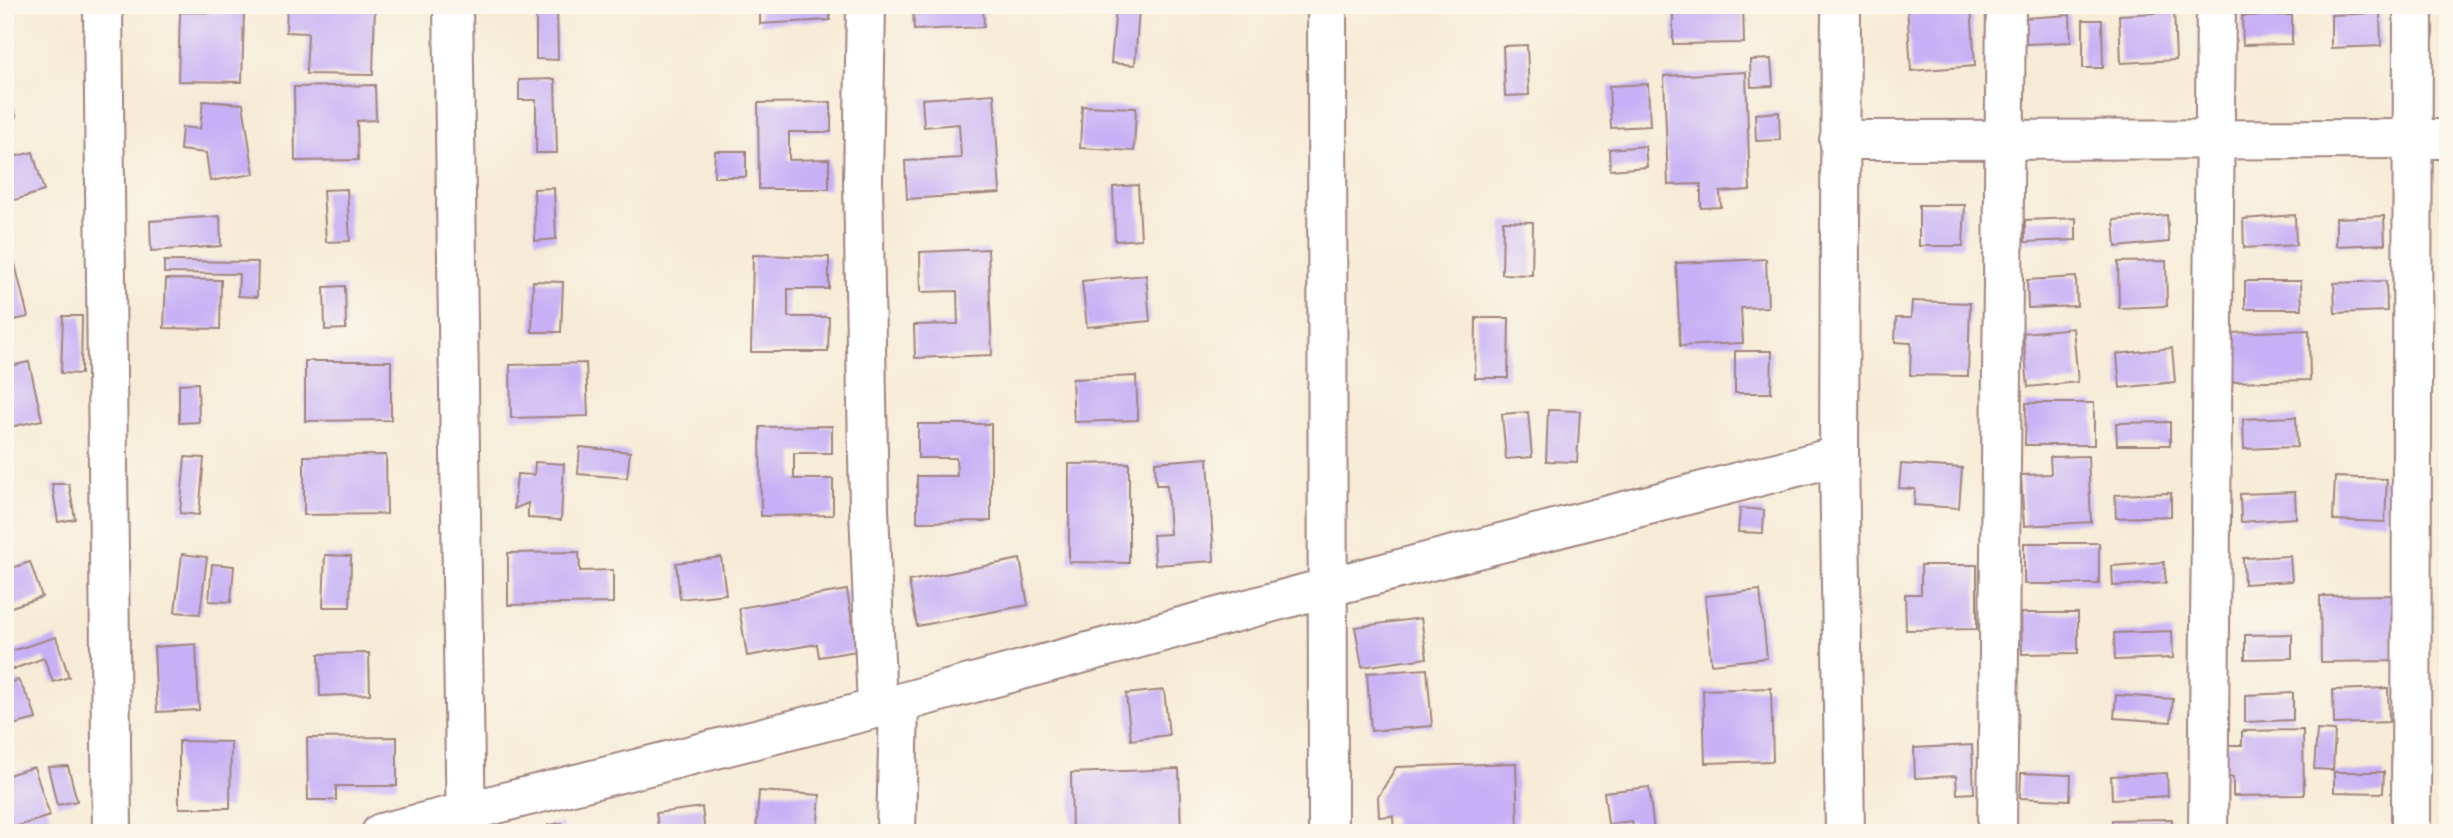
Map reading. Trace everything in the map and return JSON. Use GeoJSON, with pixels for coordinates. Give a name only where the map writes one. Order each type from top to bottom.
{"type":"FeatureCollection","features":[{"type":"Feature","properties":{"kind":"street"},"geometry":{"type":"LineString","coordinates":[[103,5],[112,833]]}},
{"type":"Feature","properties":{"kind":"street"},"geometry":{"type":"LineString","coordinates":[[453,5],[466,822]]}},
{"type":"Feature","properties":{"kind":"street"},"geometry":{"type":"LineString","coordinates":[[866,5],[863,180],[869,508],[888,706],[896,833]]}},
{"type":"Feature","properties":{"kind":"street"},"geometry":{"type":"LineString","coordinates":[[1327,5],[1328,833]]}},
{"type":"Feature","properties":{"kind":"street"},"geometry":{"type":"LineString","coordinates":[[1840,5],[1839,456],[1844,833]]}},
{"type":"Feature","properties":{"kind":"street"},"geometry":{"type":"LineString","coordinates":[[1997,833],[2006,5]]}},
{"type":"Feature","properties":{"kind":"street"},"geometry":{"type":"LineString","coordinates":[[2208,833],[2216,5]]}},
{"type":"Feature","properties":{"kind":"street"},"geometry":{"type":"LineString","coordinates":[[2411,833],[2430,139],[2413,5]]}},
{"type":"Feature","properties":{"kind":"street"},"geometry":{"type":"LineString","coordinates":[[1839,140],[2430,139]]}},
{"type":"Feature","properties":{"kind":"street"},"geometry":{"type":"LineString","coordinates":[[382,833],[466,822],[1329,587],[1839,456]]}},
{"type":"Feature","properties":{"kind":"building"},"geometry":{"type":"Polygon","coordinates":[[[287,5],[375,5],[373,75],[306,74],[308,33],[286,32],[287,5]]]}},
{"type":"Feature","properties":{"kind":"building"},"geometry":{"type":"Polygon","coordinates":[[[536,5],[557,5],[558,60],[536,59],[536,5]]]}},
{"type":"Feature","properties":{"kind":"building"},"geometry":{"type":"Polygon","coordinates":[[[760,5],[829,5],[830,20],[760,24],[760,5]]]}},
{"type":"Feature","properties":{"kind":"building"},"geometry":{"type":"Polygon","coordinates":[[[913,5],[983,5],[984,27],[914,30],[913,5]]]}},
{"type":"Feature","properties":{"kind":"building"},"geometry":{"type":"Polygon","coordinates":[[[1673,5],[1743,5],[1744,43],[1673,44],[1673,5]]]}},
{"type":"Feature","properties":{"kind":"building"},"geometry":{"type":"Polygon","coordinates":[[[1748,5],[1772,5],[1771,10],[1747,8],[1748,5]]]}},
{"type":"Feature","properties":{"kind":"building"},"geometry":{"type":"Polygon","coordinates":[[[1907,5],[1971,5],[1975,66],[1911,71],[1907,5]]]}},
{"type":"Feature","properties":{"kind":"building"},"geometry":{"type":"Polygon","coordinates":[[[1116,6],[1139,8],[1135,65],[1111,63],[1116,6]]]}},
{"type":"Feature","properties":{"kind":"building"},"geometry":{"type":"Polygon","coordinates":[[[180,12],[244,13],[242,82],[178,81],[180,12]]]}},
{"type":"Feature","properties":{"kind":"building"},"geometry":{"type":"Polygon","coordinates":[[[2174,12],[2176,60],[2121,63],[2119,15],[2174,12]]]}},
{"type":"Feature","properties":{"kind":"building"},"geometry":{"type":"Polygon","coordinates":[[[2380,13],[2381,46],[2331,48],[2331,15],[2380,13]]]}},
{"type":"Feature","properties":{"kind":"building"},"geometry":{"type":"Polygon","coordinates":[[[2070,15],[2071,42],[2026,44],[2025,18],[2070,15]]]}},
{"type":"Feature","properties":{"kind":"building"},"geometry":{"type":"Polygon","coordinates":[[[2292,15],[2292,44],[2243,45],[2242,16],[2292,15]]]}},
{"type":"Feature","properties":{"kind":"building"},"geometry":{"type":"Polygon","coordinates":[[[2083,20],[2102,20],[2103,68],[2083,68],[2083,20]]]}},
{"type":"Feature","properties":{"kind":"building"},"geometry":{"type":"Polygon","coordinates":[[[1527,45],[1529,95],[1505,96],[1503,46],[1527,45]]]}},
{"type":"Feature","properties":{"kind":"building"},"geometry":{"type":"Polygon","coordinates":[[[1771,59],[1773,86],[1751,87],[1750,60],[1771,59]]]}},
{"type":"Feature","properties":{"kind":"building"},"geometry":{"type":"Polygon","coordinates":[[[1746,72],[1750,190],[1720,192],[1721,207],[1701,208],[1701,184],[1668,185],[1664,76],[1746,72]]]}},
{"type":"Feature","properties":{"kind":"building"},"geometry":{"type":"Polygon","coordinates":[[[555,79],[557,153],[536,153],[536,100],[519,100],[519,80],[555,79]]]}},
{"type":"Feature","properties":{"kind":"building"},"geometry":{"type":"Polygon","coordinates":[[[1648,84],[1650,126],[1611,128],[1609,86],[1648,84]]]}},
{"type":"Feature","properties":{"kind":"building"},"geometry":{"type":"Polygon","coordinates":[[[375,85],[376,120],[357,121],[358,160],[295,161],[294,87],[375,85]]]}},
{"type":"Feature","properties":{"kind":"building"},"geometry":{"type":"Polygon","coordinates":[[[5,89],[16,116],[5,120],[5,89]]]}},
{"type":"Feature","properties":{"kind":"building"},"geometry":{"type":"Polygon","coordinates":[[[994,94],[1000,193],[907,199],[905,161],[961,158],[959,124],[924,127],[922,99],[994,94]]]}},
{"type":"Feature","properties":{"kind":"building"},"geometry":{"type":"Polygon","coordinates":[[[203,101],[243,104],[254,174],[210,181],[206,153],[180,150],[182,127],[200,129],[203,101]]]}},
{"type":"Feature","properties":{"kind":"building"},"geometry":{"type":"Polygon","coordinates":[[[831,102],[831,132],[789,132],[789,160],[829,159],[829,189],[759,189],[758,103],[831,102]]]}},
{"type":"Feature","properties":{"kind":"building"},"geometry":{"type":"Polygon","coordinates":[[[1082,106],[1136,108],[1134,151],[1080,148],[1082,106]]]}},
{"type":"Feature","properties":{"kind":"building"},"geometry":{"type":"Polygon","coordinates":[[[1779,112],[1780,140],[1756,141],[1755,114],[1779,112]]]}},
{"type":"Feature","properties":{"kind":"building"},"geometry":{"type":"Polygon","coordinates":[[[1645,146],[1647,167],[1610,170],[1609,149],[1645,146]]]}},
{"type":"Feature","properties":{"kind":"building"},"geometry":{"type":"Polygon","coordinates":[[[715,151],[746,151],[746,177],[714,177],[715,151]]]}},
{"type":"Feature","properties":{"kind":"building"},"geometry":{"type":"Polygon","coordinates":[[[33,152],[44,191],[5,203],[5,159],[33,152]]]}},
{"type":"Feature","properties":{"kind":"building"},"geometry":{"type":"Polygon","coordinates":[[[1138,185],[1141,239],[1115,241],[1113,187],[1138,185]]]}},
{"type":"Feature","properties":{"kind":"building"},"geometry":{"type":"Polygon","coordinates":[[[554,188],[556,239],[535,241],[534,189],[554,188]]]}},
{"type":"Feature","properties":{"kind":"building"},"geometry":{"type":"Polygon","coordinates":[[[347,189],[350,241],[326,242],[323,190],[347,189]]]}},
{"type":"Feature","properties":{"kind":"building"},"geometry":{"type":"Polygon","coordinates":[[[1919,205],[1965,205],[1963,246],[1919,246],[1919,205]]]}},
{"type":"Feature","properties":{"kind":"building"},"geometry":{"type":"Polygon","coordinates":[[[2448,210],[2448,237],[2444,237],[2442,212],[2448,210]]]}},
{"type":"Feature","properties":{"kind":"building"},"geometry":{"type":"Polygon","coordinates":[[[2167,215],[2169,242],[2116,247],[2114,220],[2167,215]]]}},
{"type":"Feature","properties":{"kind":"building"},"geometry":{"type":"Polygon","coordinates":[[[2295,215],[2296,245],[2244,248],[2243,219],[2295,215]]]}},
{"type":"Feature","properties":{"kind":"building"},"geometry":{"type":"Polygon","coordinates":[[[220,216],[221,246],[151,251],[150,221],[220,216]]]}},
{"type":"Feature","properties":{"kind":"building"},"geometry":{"type":"Polygon","coordinates":[[[2384,216],[2385,244],[2336,246],[2336,218],[2384,216]]]}},
{"type":"Feature","properties":{"kind":"building"},"geometry":{"type":"Polygon","coordinates":[[[2076,218],[2076,240],[2025,242],[2025,220],[2076,218]]]}},
{"type":"Feature","properties":{"kind":"building"},"geometry":{"type":"Polygon","coordinates":[[[1503,221],[1533,222],[1532,275],[1502,274],[1503,221]]]}},
{"type":"Feature","properties":{"kind":"building"},"geometry":{"type":"Polygon","coordinates":[[[988,249],[992,355],[915,358],[914,325],[958,324],[957,291],[921,292],[920,252],[988,249]]]}},
{"type":"Feature","properties":{"kind":"building"},"geometry":{"type":"Polygon","coordinates":[[[12,252],[28,317],[5,322],[5,254],[12,252]]]}},
{"type":"Feature","properties":{"kind":"building"},"geometry":{"type":"Polygon","coordinates":[[[753,255],[829,257],[829,289],[788,289],[788,317],[829,317],[828,352],[751,352],[753,255]]]}},
{"type":"Feature","properties":{"kind":"building"},"geometry":{"type":"Polygon","coordinates":[[[1766,259],[1768,307],[1741,308],[1743,343],[1680,346],[1676,263],[1766,259]]]}},
{"type":"Feature","properties":{"kind":"building"},"geometry":{"type":"Polygon","coordinates":[[[164,261],[258,262],[257,297],[238,296],[239,274],[164,273],[164,261]]]}},
{"type":"Feature","properties":{"kind":"building"},"geometry":{"type":"Polygon","coordinates":[[[2166,261],[2167,306],[2119,308],[2118,262],[2166,261]]]}},
{"type":"Feature","properties":{"kind":"building"},"geometry":{"type":"Polygon","coordinates":[[[1146,275],[1150,321],[1087,327],[1082,281],[1146,275]]]}},
{"type":"Feature","properties":{"kind":"building"},"geometry":{"type":"Polygon","coordinates":[[[2076,277],[2077,306],[2028,308],[2027,280],[2076,277]]]}},
{"type":"Feature","properties":{"kind":"building"},"geometry":{"type":"Polygon","coordinates":[[[166,279],[221,280],[220,329],[164,328],[166,279]]]}},
{"type":"Feature","properties":{"kind":"building"},"geometry":{"type":"Polygon","coordinates":[[[533,281],[563,282],[561,332],[532,332],[533,281]]]}},
{"type":"Feature","properties":{"kind":"building"},"geometry":{"type":"Polygon","coordinates":[[[2245,281],[2301,281],[2302,309],[2245,309],[2245,281]]]}},
{"type":"Feature","properties":{"kind":"building"},"geometry":{"type":"Polygon","coordinates":[[[2386,281],[2387,311],[2335,313],[2334,283],[2386,281]]]}},
{"type":"Feature","properties":{"kind":"building"},"geometry":{"type":"Polygon","coordinates":[[[345,286],[346,329],[325,330],[324,287],[345,286]]]}},
{"type":"Feature","properties":{"kind":"building"},"geometry":{"type":"Polygon","coordinates":[[[1912,301],[1970,303],[1968,376],[1910,375],[1911,343],[1895,342],[1896,318],[1911,318],[1912,301]]]}},
{"type":"Feature","properties":{"kind":"building"},"geometry":{"type":"Polygon","coordinates":[[[63,316],[82,316],[81,374],[61,373],[63,316]]]}},
{"type":"Feature","properties":{"kind":"building"},"geometry":{"type":"Polygon","coordinates":[[[1476,318],[1509,318],[1508,378],[1475,378],[1476,318]]]}},
{"type":"Feature","properties":{"kind":"building"},"geometry":{"type":"Polygon","coordinates":[[[2073,328],[2078,382],[2028,387],[2023,333],[2073,328]]]}},
{"type":"Feature","properties":{"kind":"building"},"geometry":{"type":"Polygon","coordinates":[[[2309,330],[2310,380],[2231,382],[2230,333],[2309,330]]]}},
{"type":"Feature","properties":{"kind":"building"},"geometry":{"type":"Polygon","coordinates":[[[2172,348],[2175,382],[2120,388],[2117,354],[2172,348]]]}},
{"type":"Feature","properties":{"kind":"building"},"geometry":{"type":"Polygon","coordinates":[[[1735,351],[1772,351],[1771,393],[1735,393],[1735,351]]]}},
{"type":"Feature","properties":{"kind":"building"},"geometry":{"type":"Polygon","coordinates":[[[305,361],[391,361],[391,420],[305,421],[305,361]]]}},
{"type":"Feature","properties":{"kind":"building"},"geometry":{"type":"Polygon","coordinates":[[[29,362],[42,420],[5,428],[5,367],[29,362]]]}},
{"type":"Feature","properties":{"kind":"building"},"geometry":{"type":"Polygon","coordinates":[[[586,363],[588,416],[511,418],[510,365],[586,363]]]}},
{"type":"Feature","properties":{"kind":"building"},"geometry":{"type":"Polygon","coordinates":[[[1136,376],[1138,420],[1074,422],[1072,379],[1136,376]]]}},
{"type":"Feature","properties":{"kind":"building"},"geometry":{"type":"Polygon","coordinates":[[[198,383],[199,422],[179,423],[179,384],[198,383]]]}},
{"type":"Feature","properties":{"kind":"building"},"geometry":{"type":"Polygon","coordinates":[[[2026,403],[2094,403],[2094,445],[2025,445],[2026,403]]]}},
{"type":"Feature","properties":{"kind":"building"},"geometry":{"type":"Polygon","coordinates":[[[1548,410],[1580,411],[1577,462],[1546,461],[1548,410]]]}},
{"type":"Feature","properties":{"kind":"building"},"geometry":{"type":"Polygon","coordinates":[[[1528,412],[1532,457],[1506,459],[1502,414],[1528,412]]]}},
{"type":"Feature","properties":{"kind":"building"},"geometry":{"type":"Polygon","coordinates":[[[2296,417],[2297,447],[2244,449],[2243,419],[2296,417]]]}},
{"type":"Feature","properties":{"kind":"building"},"geometry":{"type":"Polygon","coordinates":[[[2170,422],[2170,445],[2117,445],[2116,423],[2170,422]]]}},
{"type":"Feature","properties":{"kind":"building"},"geometry":{"type":"Polygon","coordinates":[[[918,424],[991,424],[991,521],[917,522],[917,476],[957,476],[956,458],[918,458],[918,424]]]}},
{"type":"Feature","properties":{"kind":"building"},"geometry":{"type":"Polygon","coordinates":[[[832,426],[832,453],[794,453],[794,479],[833,479],[833,515],[761,516],[760,427],[832,426]]]}},
{"type":"Feature","properties":{"kind":"building"},"geometry":{"type":"Polygon","coordinates":[[[580,447],[630,452],[627,478],[578,474],[580,447]]]}},
{"type":"Feature","properties":{"kind":"building"},"geometry":{"type":"Polygon","coordinates":[[[386,455],[387,514],[304,515],[304,456],[386,455]]]}},
{"type":"Feature","properties":{"kind":"building"},"geometry":{"type":"Polygon","coordinates":[[[2088,456],[2091,522],[2024,526],[2021,475],[2051,474],[2050,457],[2088,456]]]}},
{"type":"Feature","properties":{"kind":"building"},"geometry":{"type":"Polygon","coordinates":[[[185,457],[204,458],[199,515],[180,513],[185,457]]]}},
{"type":"Feature","properties":{"kind":"building"},"geometry":{"type":"Polygon","coordinates":[[[1208,458],[1214,561],[1155,565],[1153,535],[1170,534],[1167,485],[1156,485],[1155,462],[1208,458]]]}},
{"type":"Feature","properties":{"kind":"building"},"geometry":{"type":"Polygon","coordinates":[[[535,462],[564,464],[561,520],[528,518],[528,503],[514,509],[517,474],[534,475],[535,462]]]}},
{"type":"Feature","properties":{"kind":"building"},"geometry":{"type":"Polygon","coordinates":[[[1129,463],[1129,563],[1069,562],[1069,464],[1129,463]]]}},
{"type":"Feature","properties":{"kind":"building"},"geometry":{"type":"Polygon","coordinates":[[[1901,464],[1962,468],[1959,508],[1914,505],[1915,489],[1899,488],[1901,464]]]}},
{"type":"Feature","properties":{"kind":"building"},"geometry":{"type":"Polygon","coordinates":[[[2335,477],[2387,479],[2385,522],[2333,520],[2335,477]]]}},
{"type":"Feature","properties":{"kind":"building"},"geometry":{"type":"Polygon","coordinates":[[[52,484],[69,484],[75,519],[58,522],[52,484]]]}},
{"type":"Feature","properties":{"kind":"building"},"geometry":{"type":"Polygon","coordinates":[[[2295,492],[2296,518],[2241,522],[2240,494],[2295,492]]]}},
{"type":"Feature","properties":{"kind":"building"},"geometry":{"type":"Polygon","coordinates":[[[2171,493],[2171,516],[2116,518],[2115,495],[2171,493]]]}},
{"type":"Feature","properties":{"kind":"building"},"geometry":{"type":"Polygon","coordinates":[[[1740,508],[1764,510],[1763,533],[1738,532],[1740,508]]]}},
{"type":"Feature","properties":{"kind":"building"},"geometry":{"type":"Polygon","coordinates":[[[2024,543],[2099,543],[2099,584],[2024,584],[2024,543]]]}},
{"type":"Feature","properties":{"kind":"building"},"geometry":{"type":"Polygon","coordinates":[[[579,552],[580,571],[613,570],[613,603],[508,605],[508,553],[579,552]]]}},
{"type":"Feature","properties":{"kind":"building"},"geometry":{"type":"Polygon","coordinates":[[[182,554],[207,557],[200,614],[175,612],[182,554]]]}},
{"type":"Feature","properties":{"kind":"building"},"geometry":{"type":"Polygon","coordinates":[[[325,555],[351,556],[350,607],[323,607],[325,555]]]}},
{"type":"Feature","properties":{"kind":"building"},"geometry":{"type":"Polygon","coordinates":[[[2290,556],[2292,581],[2244,584],[2243,558],[2290,556]]]}},
{"type":"Feature","properties":{"kind":"building"},"geometry":{"type":"Polygon","coordinates":[[[721,557],[726,594],[680,599],[676,563],[721,557]]]}},
{"type":"Feature","properties":{"kind":"building"},"geometry":{"type":"Polygon","coordinates":[[[1020,559],[1028,605],[917,626],[909,581],[1020,559]]]}},
{"type":"Feature","properties":{"kind":"building"},"geometry":{"type":"Polygon","coordinates":[[[30,562],[42,597],[5,609],[5,570],[30,562]]]}},
{"type":"Feature","properties":{"kind":"building"},"geometry":{"type":"Polygon","coordinates":[[[2164,562],[2166,583],[2113,586],[2112,566],[2164,562]]]}},
{"type":"Feature","properties":{"kind":"building"},"geometry":{"type":"Polygon","coordinates":[[[212,564],[234,566],[231,602],[209,601],[212,564]]]}},
{"type":"Feature","properties":{"kind":"building"},"geometry":{"type":"Polygon","coordinates":[[[1921,565],[1977,565],[1977,629],[1906,630],[1905,594],[1921,594],[1921,565]]]}},
{"type":"Feature","properties":{"kind":"building"},"geometry":{"type":"Polygon","coordinates":[[[847,590],[857,651],[819,657],[817,644],[747,656],[739,608],[847,590]]]}},
{"type":"Feature","properties":{"kind":"building"},"geometry":{"type":"Polygon","coordinates":[[[1760,590],[1767,658],[1711,664],[1705,596],[1760,590]]]}},
{"type":"Feature","properties":{"kind":"building"},"geometry":{"type":"Polygon","coordinates":[[[2396,595],[2397,661],[2321,662],[2320,596],[2396,595]]]}},
{"type":"Feature","properties":{"kind":"building"},"geometry":{"type":"Polygon","coordinates":[[[2021,613],[2078,613],[2078,653],[2022,654],[2021,613]]]}},
{"type":"Feature","properties":{"kind":"building"},"geometry":{"type":"Polygon","coordinates":[[[1421,618],[1427,658],[1362,667],[1355,627],[1421,618]]]}},
{"type":"Feature","properties":{"kind":"building"},"geometry":{"type":"Polygon","coordinates":[[[2172,631],[2173,658],[2115,660],[2114,633],[2172,631]]]}},
{"type":"Feature","properties":{"kind":"building"},"geometry":{"type":"Polygon","coordinates":[[[2292,634],[2292,658],[2245,659],[2245,635],[2292,634]]]}},
{"type":"Feature","properties":{"kind":"building"},"geometry":{"type":"Polygon","coordinates":[[[56,637],[69,677],[53,682],[44,658],[5,672],[5,653],[56,637]]]}},
{"type":"Feature","properties":{"kind":"building"},"geometry":{"type":"Polygon","coordinates":[[[196,644],[199,710],[157,712],[154,647],[196,644]]]}},
{"type":"Feature","properties":{"kind":"building"},"geometry":{"type":"Polygon","coordinates":[[[369,653],[370,694],[320,696],[319,654],[369,653]]]}},
{"type":"Feature","properties":{"kind":"building"},"geometry":{"type":"Polygon","coordinates":[[[1427,669],[1432,726],[1371,731],[1367,673],[1427,669]]]}},
{"type":"Feature","properties":{"kind":"building"},"geometry":{"type":"Polygon","coordinates":[[[18,680],[32,705],[36,719],[5,727],[5,684],[18,680]]]}},
{"type":"Feature","properties":{"kind":"building"},"geometry":{"type":"Polygon","coordinates":[[[1771,688],[1773,761],[1705,763],[1703,690],[1771,688]]]}},
{"type":"Feature","properties":{"kind":"building"},"geometry":{"type":"Polygon","coordinates":[[[2388,688],[2389,722],[2334,724],[2333,690],[2388,688]]]}},
{"type":"Feature","properties":{"kind":"building"},"geometry":{"type":"Polygon","coordinates":[[[1164,690],[1169,735],[1131,740],[1126,694],[1164,690]]]}},
{"type":"Feature","properties":{"kind":"building"},"geometry":{"type":"Polygon","coordinates":[[[2293,693],[2293,720],[2245,722],[2245,695],[2293,693]]]}},
{"type":"Feature","properties":{"kind":"building"},"geometry":{"type":"Polygon","coordinates":[[[2116,695],[2173,699],[2171,722],[2114,718],[2116,695]]]}},
{"type":"Feature","properties":{"kind":"building"},"geometry":{"type":"Polygon","coordinates":[[[2303,730],[2304,795],[2233,796],[2233,777],[2220,778],[2220,745],[2242,745],[2242,731],[2303,730]]]}},
{"type":"Feature","properties":{"kind":"building"},"geometry":{"type":"Polygon","coordinates":[[[2317,730],[2335,731],[2333,770],[2314,769],[2317,730]]]}},
{"type":"Feature","properties":{"kind":"building"},"geometry":{"type":"Polygon","coordinates":[[[397,737],[397,786],[336,786],[336,800],[308,800],[307,738],[397,737]]]}},
{"type":"Feature","properties":{"kind":"building"},"geometry":{"type":"Polygon","coordinates":[[[179,741],[231,742],[230,808],[179,808],[179,741]]]}},
{"type":"Feature","properties":{"kind":"building"},"geometry":{"type":"Polygon","coordinates":[[[1972,745],[1974,793],[1957,794],[1956,776],[1915,778],[1914,748],[1972,745]]]}},
{"type":"Feature","properties":{"kind":"building"},"geometry":{"type":"Polygon","coordinates":[[[1516,763],[1518,832],[1394,833],[1393,816],[1379,817],[1378,797],[1396,767],[1516,763]]]}},
{"type":"Feature","properties":{"kind":"building"},"geometry":{"type":"Polygon","coordinates":[[[68,766],[77,801],[57,805],[48,767],[68,766]]]}},
{"type":"Feature","properties":{"kind":"building"},"geometry":{"type":"Polygon","coordinates":[[[34,767],[50,816],[5,830],[5,776],[34,767]]]}},
{"type":"Feature","properties":{"kind":"building"},"geometry":{"type":"Polygon","coordinates":[[[1179,769],[1181,833],[1072,833],[1071,773],[1179,769]]]}},
{"type":"Feature","properties":{"kind":"building"},"geometry":{"type":"Polygon","coordinates":[[[2334,772],[2384,772],[2383,793],[2334,792],[2334,772]]]}},
{"type":"Feature","properties":{"kind":"building"},"geometry":{"type":"Polygon","coordinates":[[[2021,773],[2071,775],[2070,800],[2020,798],[2021,773]]]}},
{"type":"Feature","properties":{"kind":"building"},"geometry":{"type":"Polygon","coordinates":[[[2167,773],[2168,796],[2112,799],[2111,776],[2167,773]]]}},
{"type":"Feature","properties":{"kind":"building"},"geometry":{"type":"Polygon","coordinates":[[[1649,787],[1654,833],[1634,833],[1632,821],[1608,824],[1604,792],[1649,787]]]}},
{"type":"Feature","properties":{"kind":"building"},"geometry":{"type":"Polygon","coordinates":[[[759,791],[820,795],[817,833],[756,833],[759,791]]]}},
{"type":"Feature","properties":{"kind":"building"},"geometry":{"type":"Polygon","coordinates":[[[702,807],[705,833],[659,833],[656,813],[702,807]]]}},
{"type":"Feature","properties":{"kind":"building"},"geometry":{"type":"Polygon","coordinates":[[[2172,819],[2172,833],[2112,833],[2112,820],[2172,819]]]}},
{"type":"Feature","properties":{"kind":"building"},"geometry":{"type":"Polygon","coordinates":[[[562,823],[563,833],[549,833],[548,825],[562,823]]]}}]}
